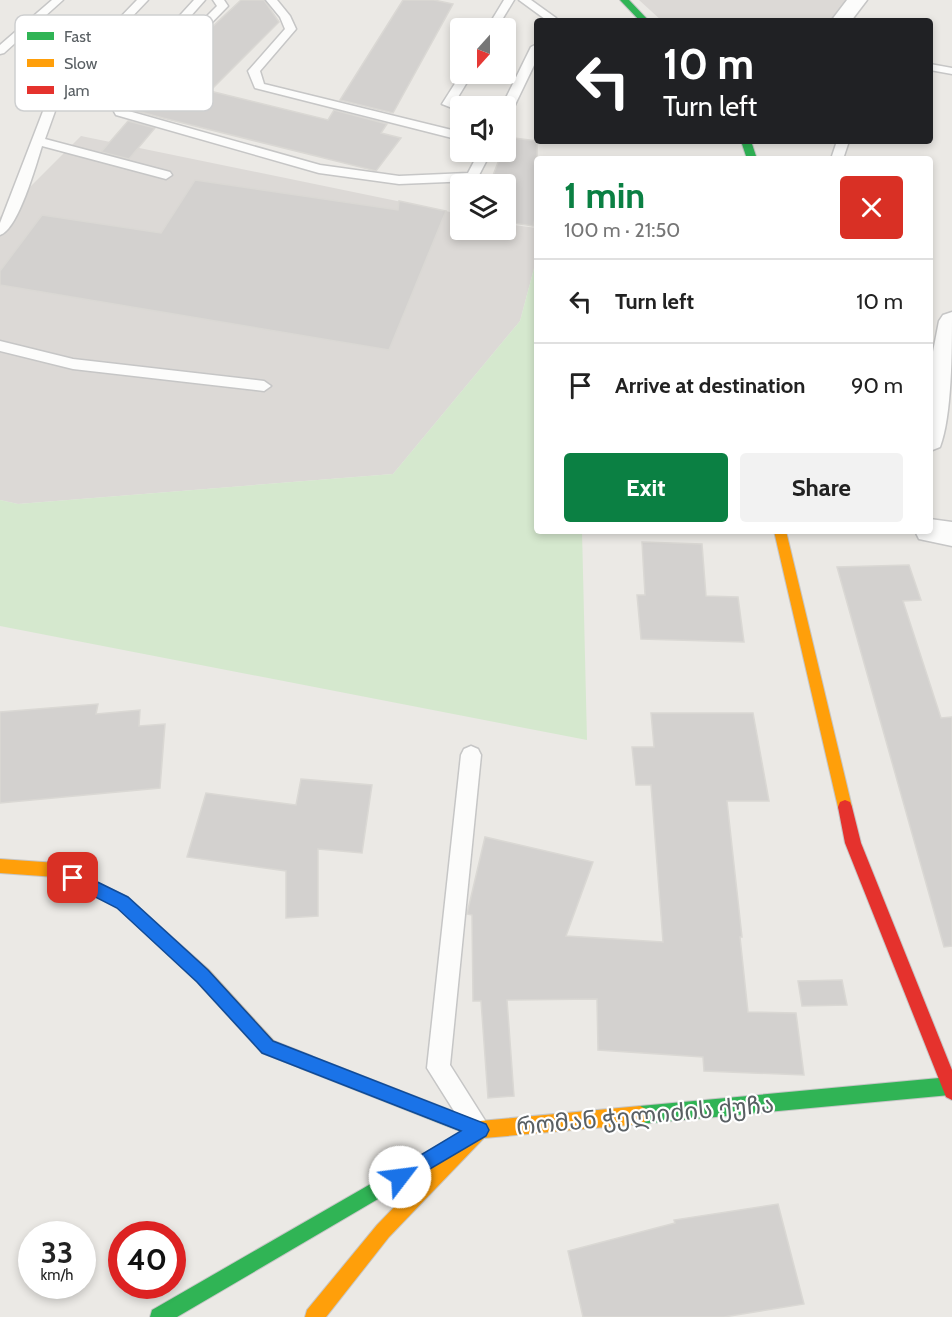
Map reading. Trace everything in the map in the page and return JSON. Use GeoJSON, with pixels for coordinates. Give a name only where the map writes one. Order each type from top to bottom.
{"type":"FeatureCollection","features":[{"type":"Feature","properties":{"kind":"street"},"geometry":{"type":"LineString","coordinates":[[624,0],[642,18]]}},
{"type":"Feature","properties":{"kind":"street"},"geometry":{"type":"LineString","coordinates":[[843,18],[857,0]]}},
{"type":"Feature","properties":{"kind":"street"},"geometry":{"type":"LineString","coordinates":[[933,424],[952,321]]}},
{"type":"Feature","properties":{"kind":"street"},"geometry":{"type":"LineString","coordinates":[[933,531],[952,534]]}},
{"type":"Feature","properties":{"kind":"street"},"geometry":{"type":"LineString","coordinates":[[781,534],[853,843],[951,1088]]}},
{"type":"Feature","properties":{"kind":"street"},"geometry":{"type":"LineString","coordinates":[[0,866],[57,870],[122,902],[202,976],[268,1047],[480,1130]]}},
{"type":"Feature","properties":{"kind":"street","name":"რომან ჭელიძის ქუჩა"},"geometry":{"type":"LineString","coordinates":[[480,1130],[951,1088]]}},
{"type":"Feature","properties":{"kind":"street"},"geometry":{"type":"LineString","coordinates":[[159,1317],[480,1130]]}},
{"type":"Feature","properties":{"kind":"street"},"geometry":{"type":"LineString","coordinates":[[314,1317],[383,1231],[480,1130]]}},
{"type":"Feature","properties":{"kind":"lane"},"geometry":{"type":"LineString","coordinates":[[40,0],[56,1]]}},
{"type":"Feature","properties":{"kind":"lane"},"geometry":{"type":"LineString","coordinates":[[129,15],[143,0]]}},
{"type":"Feature","properties":{"kind":"lane"},"geometry":{"type":"LineString","coordinates":[[186,15],[200,0]]}},
{"type":"Feature","properties":{"kind":"lane"},"geometry":{"type":"LineString","coordinates":[[213,16],[223,6],[218,0]]}},
{"type":"Feature","properties":{"kind":"lane"},"geometry":{"type":"LineString","coordinates":[[271,0],[285,16],[291,29],[254,71],[259,86],[450,134]]}},
{"type":"Feature","properties":{"kind":"lane"},"geometry":{"type":"LineString","coordinates":[[498,18],[509,0]]}},
{"type":"Feature","properties":{"kind":"lane"},"geometry":{"type":"LineString","coordinates":[[524,0],[551,18]]}},
{"type":"Feature","properties":{"kind":"lane"},"geometry":{"type":"LineString","coordinates":[[40,15],[56,1]]}},
{"type":"Feature","properties":{"kind":"lane"},"geometry":{"type":"LineString","coordinates":[[0,51],[15,38]]}},
{"type":"Feature","properties":{"kind":"lane"},"geometry":{"type":"LineString","coordinates":[[513,96],[534,52]]}},
{"type":"Feature","properties":{"kind":"lane"},"geometry":{"type":"LineString","coordinates":[[933,68],[952,71]]}},
{"type":"Feature","properties":{"kind":"lane"},"geometry":{"type":"LineString","coordinates":[[0,231],[8,222],[49,111]]}},
{"type":"Feature","properties":{"kind":"lane"},"geometry":{"type":"LineString","coordinates":[[119,111],[319,169],[399,180],[472,177],[480,162]]}},
{"type":"Feature","properties":{"kind":"lane"},"geometry":{"type":"LineString","coordinates":[[37,141],[166,175]]}},
{"type":"Feature","properties":{"kind":"lane"},"geometry":{"type":"LineString","coordinates":[[0,346],[73,364],[264,386]]}},
{"type":"Feature","properties":{"kind":"lane"},"geometry":{"type":"LineString","coordinates":[[471,755],[438,1068],[480,1130]]}},
{"type":"Feature","properties":{"kind":"shaded area"},"geometry":{"type":"Polygon","coordinates":[[[639,0],[852,0],[838,18],[659,18],[639,0]]]}},
{"type":"Feature","properties":{"kind":"shaded area"},"geometry":{"type":"Polygon","coordinates":[[[81,136],[450,212],[450,240],[516,240],[516,225],[534,228],[534,268],[520,321],[393,474],[18,504],[0,500],[0,217],[81,136]]]}},
{"type":"Feature","properties":{"kind":"green space"},"geometry":{"type":"Polygon","coordinates":[[[534,268],[534,534],[582,534],[587,740],[0,626],[0,500],[18,504],[393,474],[520,321],[534,268]]]}},
{"type":"Feature","properties":{"kind":"building"},"geometry":{"type":"Polygon","coordinates":[[[241,0],[264,0],[279,22],[213,88],[213,26],[241,0]]]}},
{"type":"Feature","properties":{"kind":"building"},"geometry":{"type":"Polygon","coordinates":[[[403,0],[434,0],[453,4],[393,113],[340,100],[403,0]]]}},
{"type":"Feature","properties":{"kind":"building"},"geometry":{"type":"Polygon","coordinates":[[[213,92],[328,120],[334,110],[387,124],[381,133],[401,138],[376,171],[137,111],[213,111],[213,92]]]}},
{"type":"Feature","properties":{"kind":"building"},"geometry":{"type":"Polygon","coordinates":[[[128,121],[155,128],[129,159],[101,152],[128,121]]]}},
{"type":"Feature","properties":{"kind":"building"},"geometry":{"type":"Polygon","coordinates":[[[516,138],[534,141],[534,144],[537,144],[537,156],[534,156],[533,226],[516,223],[516,174],[493,174],[498,162],[516,162],[516,138]]]}},
{"type":"Feature","properties":{"kind":"building"},"geometry":{"type":"Polygon","coordinates":[[[195,180],[398,210],[399,201],[446,211],[389,350],[0,285],[0,271],[42,215],[161,233],[195,180]]]}},
{"type":"Feature","properties":{"kind":"building"},"geometry":{"type":"Polygon","coordinates":[[[642,542],[702,544],[706,596],[738,597],[744,642],[641,639],[637,595],[645,595],[642,542]]]}},
{"type":"Feature","properties":{"kind":"building"},"geometry":{"type":"Polygon","coordinates":[[[909,565],[921,600],[903,601],[941,718],[952,717],[952,946],[944,947],[837,567],[909,565]]]}},
{"type":"Feature","properties":{"kind":"building"},"geometry":{"type":"Polygon","coordinates":[[[98,704],[96,714],[140,710],[139,726],[165,724],[160,788],[0,803],[0,712],[98,704]]]}},
{"type":"Feature","properties":{"kind":"building"},"geometry":{"type":"Polygon","coordinates":[[[651,713],[753,713],[769,801],[727,801],[748,1012],[796,1013],[804,1075],[704,1071],[703,1057],[598,1050],[597,999],[507,1000],[514,1096],[488,1098],[481,1001],[473,1001],[472,915],[467,914],[485,837],[593,862],[566,936],[663,942],[651,785],[636,785],[632,747],[654,747],[651,713]]]}},
{"type":"Feature","properties":{"kind":"building"},"geometry":{"type":"Polygon","coordinates":[[[301,779],[372,785],[362,853],[318,849],[318,916],[286,918],[286,871],[187,857],[206,793],[296,805],[301,779]]]}},
{"type":"Feature","properties":{"kind":"building"},"geometry":{"type":"Polygon","coordinates":[[[842,980],[847,1005],[802,1006],[798,981],[842,980]]]}},
{"type":"Feature","properties":{"kind":"building"},"geometry":{"type":"Polygon","coordinates":[[[778,1204],[804,1304],[724,1317],[583,1317],[568,1251],[675,1223],[674,1220],[778,1204]]]}},
{"type":"Feature","properties":{"kind":"traffic: fast"},"geometry":{"type":"LineString","coordinates":[[624,0],[642,18]]}},
{"type":"Feature","properties":{"kind":"traffic: fast"},"geometry":{"type":"LineString","coordinates":[[747,144],[751,156]]}},
{"type":"Feature","properties":{"kind":"traffic: fast"},"geometry":{"type":"LineString","coordinates":[[306,1062],[480,1130]]}},
{"type":"Feature","properties":{"kind":"traffic: fast"},"geometry":{"type":"LineString","coordinates":[[640,1115],[950,1086]]}},
{"type":"Feature","properties":{"kind":"traffic: fast"},"geometry":{"type":"LineString","coordinates":[[159,1317],[447,1149]]}},
{"type":"Feature","properties":{"kind":"traffic: slow"},"geometry":{"type":"LineString","coordinates":[[781,534],[845,807]]}},
{"type":"Feature","properties":{"kind":"traffic: slow"},"geometry":{"type":"LineString","coordinates":[[0,866],[57,870],[122,902],[203,976],[268,1047],[306,1062]]}},
{"type":"Feature","properties":{"kind":"traffic: slow"},"geometry":{"type":"LineString","coordinates":[[314,1317],[383,1231],[480,1130],[640,1115]]}},
{"type":"Feature","properties":{"kind":"traffic: jam"},"geometry":{"type":"LineString","coordinates":[[845,807],[853,843],[952,1091]]}},
{"type":"Feature","properties":{"kind":"route"},"geometry":{"type":"LineString","coordinates":[[73,878],[122,902],[202,976],[268,1047],[480,1130],[400,1177]]}}]}
